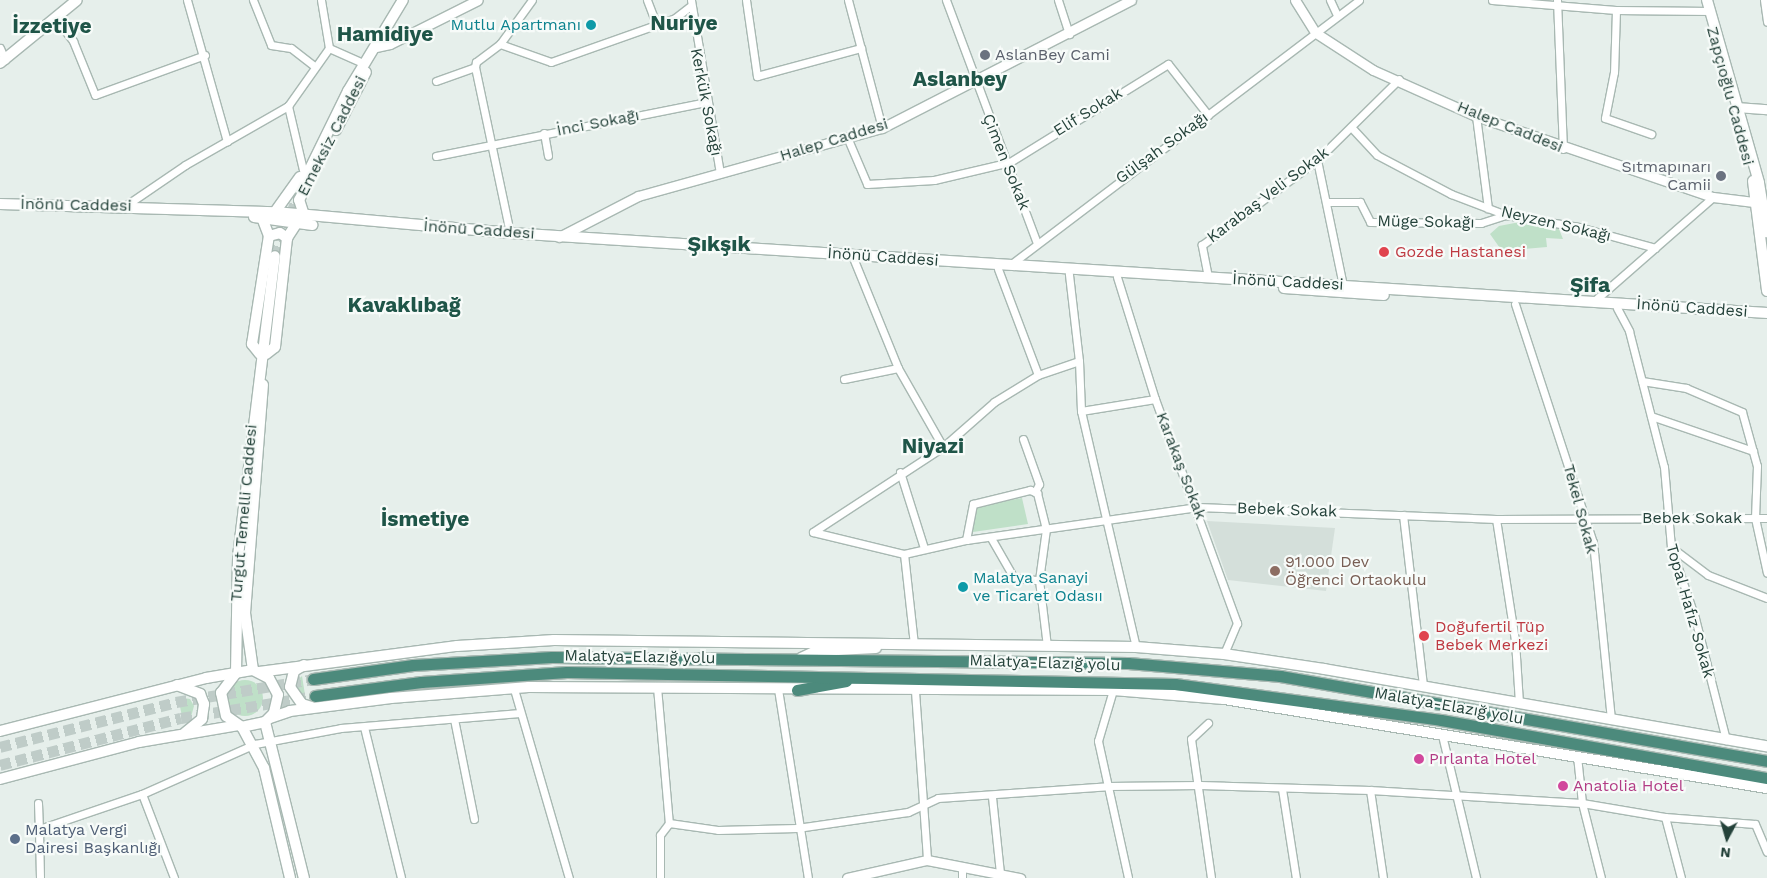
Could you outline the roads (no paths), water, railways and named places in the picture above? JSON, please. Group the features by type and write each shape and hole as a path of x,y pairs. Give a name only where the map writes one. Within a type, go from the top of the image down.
{"highway":[{"path":"313,679 413,665 552,657 1128,662 1216,668 1332,685 1767,761"},
{"name":"Malatya-Elazığ yolu","path":"315,702 421,682 567,672 874,675 1175,684 1276,695 1767,778"},
{"path":"797,690 874,675"}],"main road":[{"path":"2,61 77,0"},
{"name":"Emeksiz Caddesi","path":"275,212 299,189 403,0"},
{"name":"Zapçıoğlu Caddesi","path":"1709,5 1756,182 1754,202 1767,291"},
{"name":"Zapçıoğlu Caddesi","path":"1709,5 1756,182 1767,232"},
{"name":"Emeksiz Caddesi","path":"301,221 299,189 303,170 352,75 374,50"},
{"name":"Emeksiz Caddesi","path":"299,189 363,63"},
{"name":"Zapçıoğlu Caddesi","path":"1756,182 1767,194"},
{"name":"İnönü Caddesi","path":"0,204 125,206 275,212 301,221 554,241 1516,304 1617,308 1767,318"},
{"path":"0,210 262,218 301,221"},
{"path":"262,218 269,236 280,233 287,238"},
{"name":"İnönü Caddesi","path":"301,221 510,233 563,234 1343,285 1591,304 1767,313"},
{"name":"Turgut Temelli Caddesi","path":"263,354 275,347 287,238 301,221"},
{"name":"Turgut Temelli Caddesi","path":"263,354 252,344 269,236"},
{"name":"Turgut Temelli Caddesi","path":"236,673 238,556 275,256 263,354 244,613 256,671"},
{"path":"0,731 178,685 236,673 515,641 914,644 1136,647 1224,654 1423,685 1611,720 1767,746"},
{"path":"801,658 816,651 872,650 884,644"},
{"path":"1273,662 1332,685"},
{"path":"305,664 294,672 290,687 302,704 514,689 657,687 915,691 1112,690 1224,699 1354,722 1767,788"},
{"path":"256,671 269,678 278,695 268,720 268,742 304,878"},
{"path":"236,673 224,684 220,698 226,716 240,726 255,744 290,878"},
{"path":"178,685 200,694 205,710 202,719 182,735"},
{"path":"1276,695 1354,722"},
{"path":"0,779 182,735 268,720 315,702"},
{"path":"1549,740 1575,756"}],"street":[{"path":"187,0 205,55 227,141"},
{"path":"253,0 272,44 291,48 314,66"},
{"path":"321,0 330,48"},
{"path":"374,50 390,44 478,0"},
{"path":"436,81 475,67 500,44 532,0"},
{"path":"647,0 656,24"},
{"path":"746,0 757,76 861,48"},
{"path":"848,0 882,128"},
{"name":"Çimen Sokak","path":"946,0 974,82 1010,162 1037,243"},
{"path":"1058,0 1069,34"},
{"name":"Halep Caddesi","path":"554,241 563,234 638,196 882,128 1069,34 1131,0"},
{"name":"Halep Caddesi","path":"1295,0 1316,33 1373,70 1399,79 1476,116 1563,149 1713,198 1754,202"},
{"path":"1330,0 1337,15"},
{"name":"Gülşah Sokağı","path":"1010,264 1162,145 1208,115 1359,0"},
{"path":"1492,0 1557,3 1616,10 1709,5"},
{"path":"1764,0 1767,22"},
{"path":"500,44 551,62 656,24 690,3"},
{"name":"Kerkük Sokağı","path":"690,3 720,174"},
{"path":"1557,3 1563,149"},
{"path":"1616,10 1614,72 1605,118 1651,134"},
{"path":"56,19 73,40 94,95 205,55"},
{"path":"0,48 2,61"},
{"path":"125,206 227,141 288,106 314,66 330,48"},
{"path":"330,48 363,63"},
{"name":"Elif Sokak","path":"847,137 867,184 934,180 1010,162 1168,64 1208,115"},
{"path":"475,67 510,233"},
{"name":"Karabaş Veli Sokak","path":"1208,277 1202,245 1317,160 1399,79"},
{"name":"İnci Sokağı","path":"436,156 490,143 706,102"},
{"path":"288,106 303,170"},
{"path":"1736,107 1767,109"},
{"name":"Neyzen Sokağı","path":"1476,116 1488,208 1506,215 1580,227 1655,248"},
{"path":"1351,127 1377,155 1452,194 1488,208"},
{"path":"544,133 548,156"},
{"path":"1317,160 1343,285"},
{"path":"1591,304 1713,198"},
{"name":"Müge Sokağı","path":"1326,202 1360,202 1370,222 1481,223 1506,215"},
{"path":"854,260 898,368 943,447"},
{"path":"998,269 1038,375"},
{"path":"1069,274 1079,361 1081,411 1109,519 1136,647"},
{"name":"Karakaş Sokak","path":"1117,277 1155,399 1198,507 1237,623 1224,654"},
{"name":"Tekel Sokak","path":"1516,304 1587,519 1611,720"},
{"name":"Topal Hafız Sokak","path":"1617,308 1629,331 1664,467 1671,547 1695,618 1726,740"},
{"path":"914,644 904,554 813,532 900,472 943,447 994,402 1038,375 1079,361"},
{"path":"844,379 898,368"},
{"path":"1642,381 1686,388 1742,412 1753,451 1755,518 1767,572"},
{"path":"1081,411 1155,399"},
{"path":"1651,416 1753,451"},
{"path":"1023,439 1039,484 1035,492 1046,529 1039,580 1047,646"},
{"path":"900,472 924,548"},
{"path":"966,540 973,504 1035,492"},
{"name":"Bebek Sokak","path":"904,554 966,540 991,538 1198,507 1496,519 1767,518"},
{"path":"1403,514 1423,685"},
{"path":"1496,519 1515,641 1519,703"},
{"path":"991,538 1014,578 1039,580"},
{"path":"1671,547 1708,575 1767,598"},
{"path":"657,687 669,823 660,835 660,878"},
{"path":"514,689 519,713 565,852 569,878"},
{"path":"778,689 797,828 808,878"},
{"path":"1112,690 1098,741 1128,878"},
{"path":"915,691 927,860"},
{"path":"39,829 142,794 255,744 364,727 519,713"},
{"path":"454,719 474,819"},
{"path":"1208,723 1191,739 1200,785 1212,878"},
{"path":"364,727 401,878"},
{"path":"1442,735 1476,878"},
{"path":"1575,756 1582,803 1601,878"},
{"path":"669,823 718,830 797,828 908,812 924,802 1108,786 1200,785 1282,789 1370,790 1582,803 1666,817 1755,824 1767,852"},
{"path":"1282,789 1296,878"},
{"path":"1370,790 1383,878"},
{"path":"142,794 174,878"},
{"path":"992,797 1000,873"},
{"path":"38,803 40,878"},
{"path":"1666,817 1681,878"},
{"path":"846,878 927,860 1020,878"},
{"path":"962,866 962,878"}],"tunnel":[{"path":"275,256 301,187"},
{"path":"0,747 176,702 313,679"},
{"path":"0,765 181,718 315,696"}],"place":[{"name":"Mutlu Apartmanı","path":"591,25"},
{"name":"AslanBey Cami","path":"985,55"},
{"name":"Sıtmapınarı Camii","path":"1721,176"},
{"name":"Gozde Hastanesi","path":"1384,252"},
{"name":"91.000 Dev Öğrenci Ortaokulu","path":"1275,571"},
{"name":"Malatya Sanayi ve Ticaret Odasıı","path":"963,587"},
{"name":"Doğufertil Tüp Bebek Merkezi","path":"1424,636"},
{"name":"Pırlanta Hotel","path":"1419,759"},
{"name":"Anatolia Hotel","path":"1563,786"},
{"name":"Malatya Vergi Dairesi Başkanlığı","path":"15,839"}],"district":[{"name":"Nuriye","path":"684,23"},
{"name":"İzzetiye","path":"52,26"},
{"name":"Hamidiye","path":"385,34"},
{"name":"Aslanbey","path":"960,79"},
{"name":"Şıkşık","path":"719,244"},
{"name":"Şifa","path":"1590,285"},
{"name":"Kavaklıbağ","path":"404,305"},
{"name":"Niyazi","path":"933,446"},
{"name":"İsmetiye","path":"425,519"}]}
